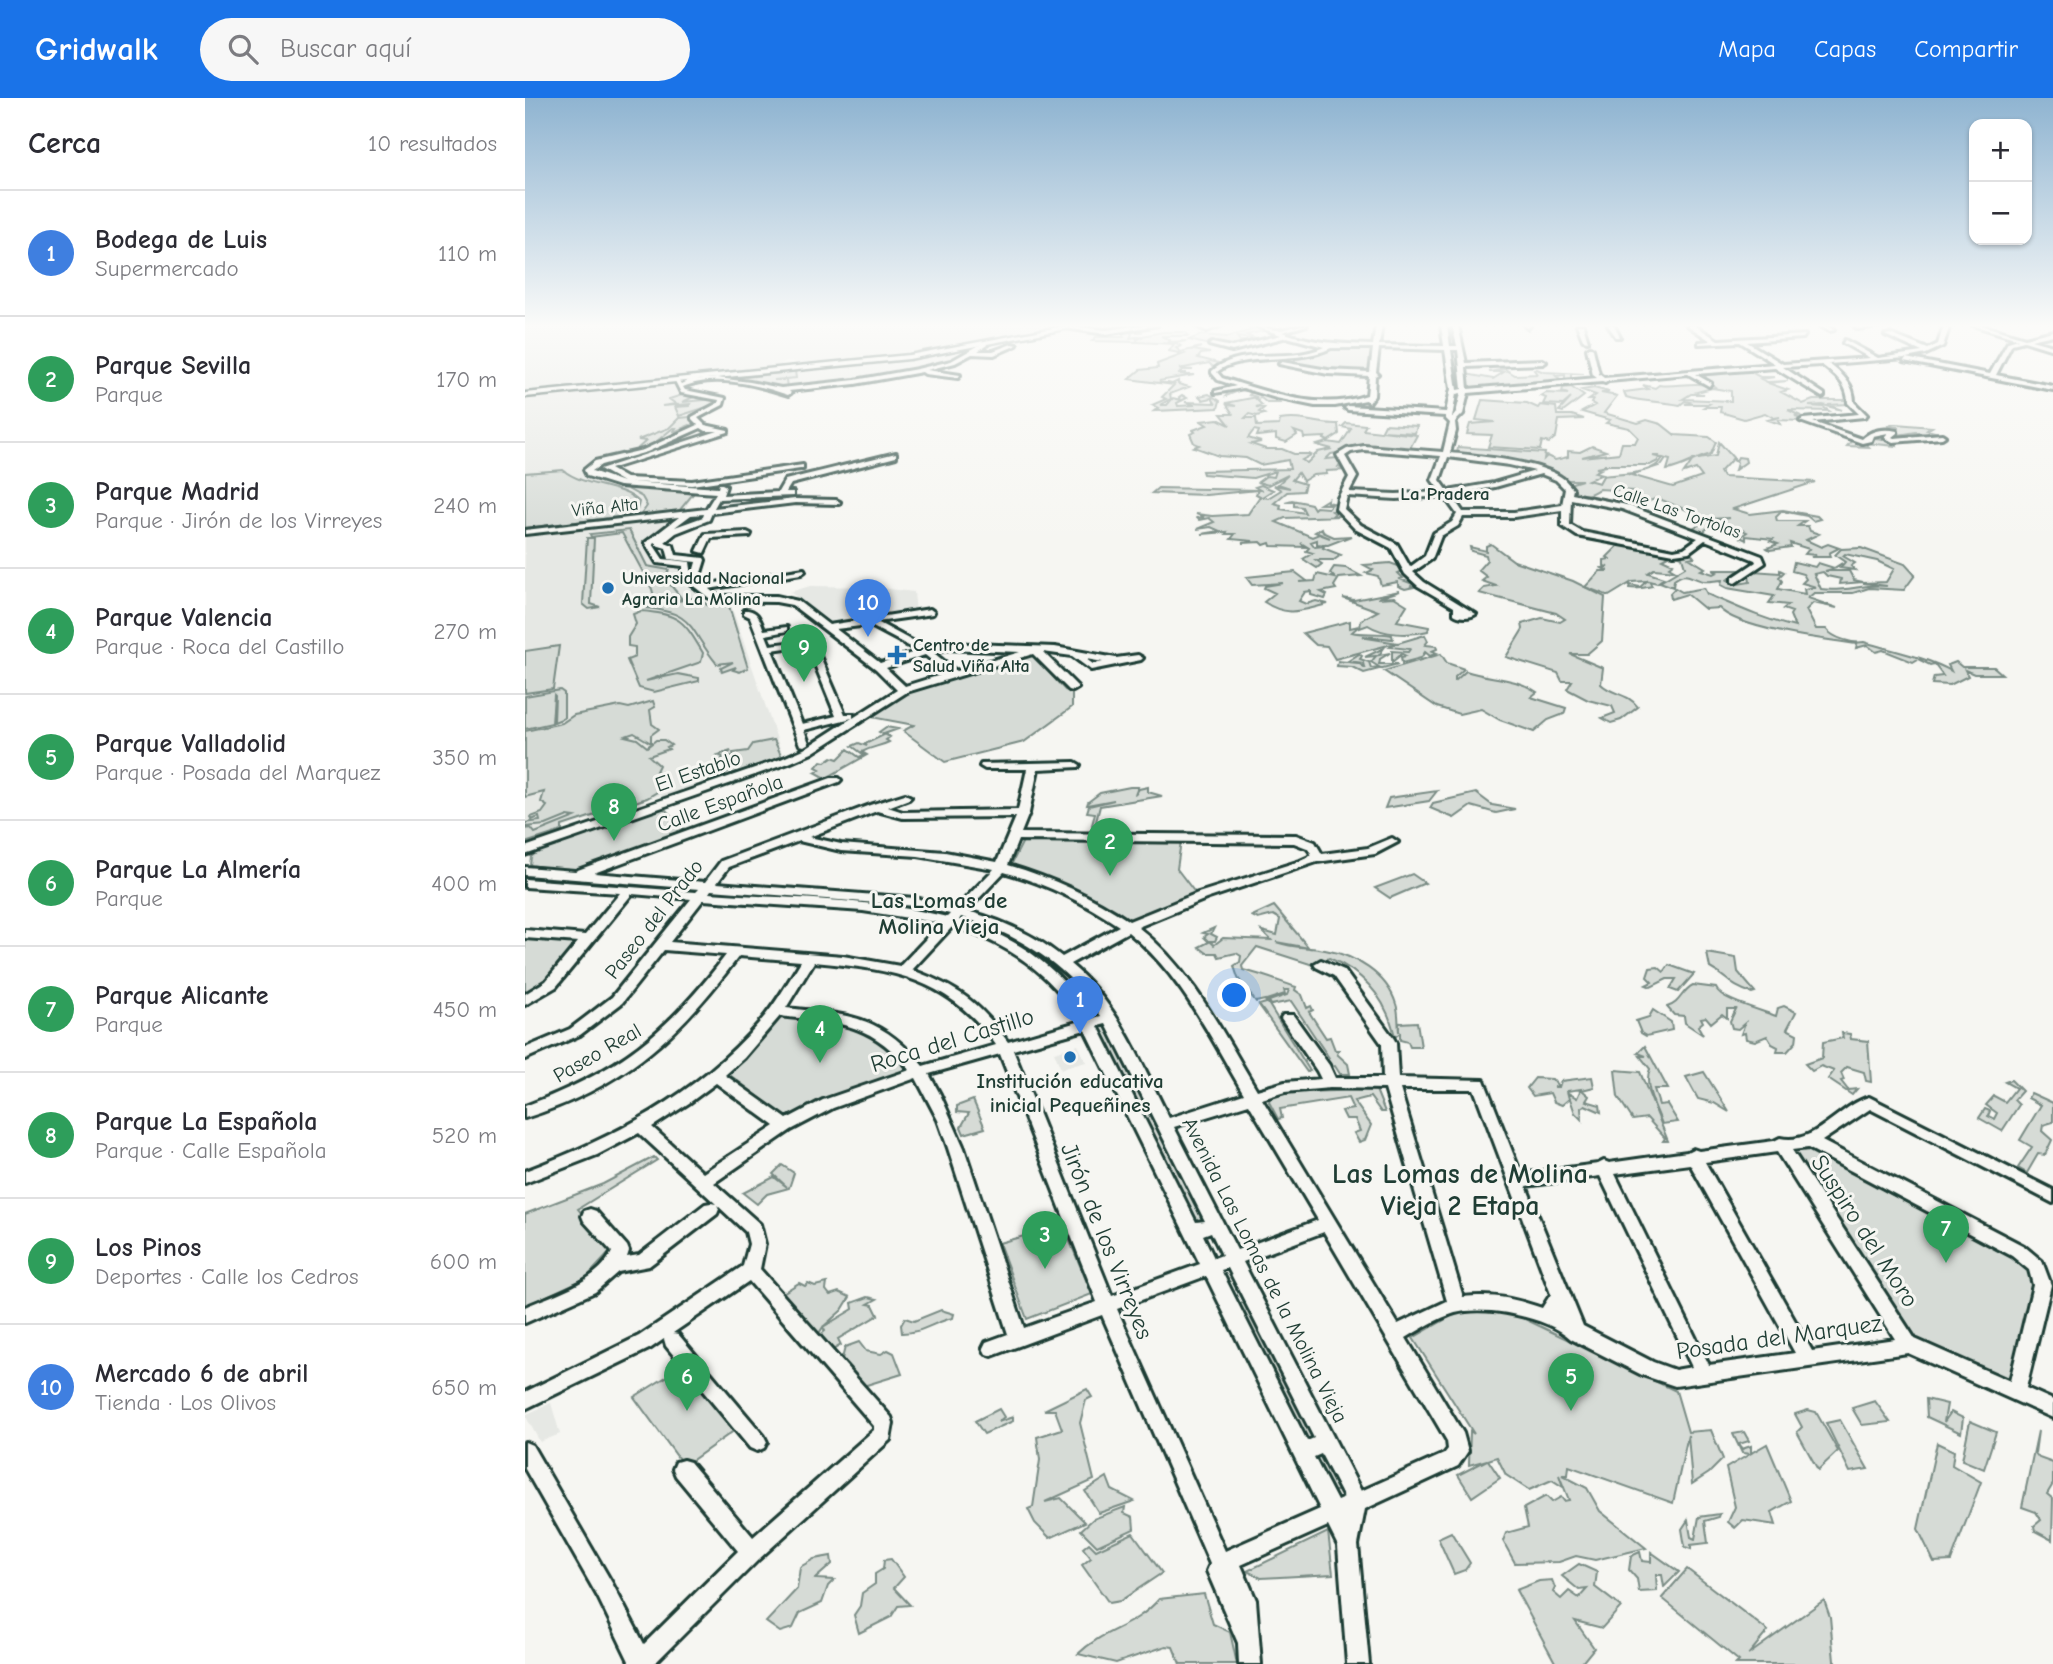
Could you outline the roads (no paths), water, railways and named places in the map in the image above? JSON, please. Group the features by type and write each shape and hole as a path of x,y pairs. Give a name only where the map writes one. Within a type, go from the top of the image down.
{"street":[{"path":"709,435 711,432 701,426 695,416 724,401 718,398"},
{"path":"1278,398 1297,407 1367,408 1451,417 1458,416 1464,398"},
{"path":"1336,406 1364,398"},
{"path":"1367,408 1370,398"},
{"path":"1453,398 1451,417 1453,434 1448,456 1436,477 1444,493 1461,514 1502,516 1566,507"},
{"path":"1851,398 1851,403 1864,415 1803,421 1864,441 1886,431 1895,432 1887,437 1893,440 1943,436"},
{"path":"800,467 692,483 624,480 604,469 726,430 701,426 645,451 598,463 588,470 590,474 619,484 836,502"},
{"path":"1458,607 1420,584 1408,572 1394,546 1347,519 1341,509 1353,477 1341,455 1349,450 1364,448 1518,464 1566,481 1566,526 1580,534 1674,552 1686,551 1703,538"},
{"path":"789,497 787,483 893,455"},
{"path":"796,458 809,478"},
{"path":"834,458 834,471"},
{"path":"1346,494 1397,497 1444,493 1494,487 1543,471"},
{"path":"746,506 761,505 757,496 760,473"},
{"path":"703,587 697,577 701,560 672,557 670,547 659,543 673,530 701,521 721,494 721,479"},
{"name":"Calle Las Tortolas","path":"1568,492 1589,500 1624,507 1759,558 1761,563 1735,580"},
{"path":"746,506 757,496"},
{"name":"Viña Alta","path":"525,532 688,514 789,497"},
{"path":"688,514 652,538 649,546 660,561 687,564 686,576 714,597 787,601 879,667 903,690"},
{"path":"1408,572 1431,553 1437,535 1455,524 1461,514"},
{"path":"702,551 708,536 747,534"},
{"path":"1402,559 1421,561"},
{"path":"703,587 801,571"},
{"path":"747,612 754,615 804,743"},
{"path":"826,628 930,612"},
{"path":"867,621 928,653 954,674"},
{"path":"761,633 784,629"},
{"path":"767,648 810,642 842,718"},
{"path":"913,645 1075,654 1091,667 1138,658"},
{"path":"879,667 945,646"},
{"path":"1035,650 1073,688"},
{"name":"El Establo","path":"528,852 785,761 808,751 903,690 1035,650"},
{"path":"799,728 866,713"},
{"path":"985,766 1076,765"},
{"path":"904,970 1001,868 1023,814 1033,766"},
{"name":"Calle Española","path":"575,876 835,780"},
{"name":"Paseo del Prado","path":"525,1054 561,1039 599,1016 624,993 726,864 905,797"},
{"path":"874,807 903,815 1023,814"},
{"path":"797,836 824,846 942,854 1001,868 1056,887 1129,926 1188,987 1456,1439 1458,1451 1451,1460 1224,1562"},
{"path":"1016,836 1296,839 1311,845 1317,852 1314,859"},
{"path":"1063,962 1129,926 1202,896 1314,859 1371,851 1392,842"},
{"path":"612,878 609,873 617,860"},
{"name":"Avenida Las Lomas de la Molina Vieja","path":"527,874 629,890 703,890"},
{"name":"Avenida Las Lomas de la Molina Vieja","path":"527,874 612,878 955,917 1021,935 1063,962 1091,990 1110,1018 1356,1502"},
{"path":"525,1000 551,984 629,890"},
{"name":"Avenida Las Lomas de la Molina Vieja","path":"955,917 1014,947 1045,967 1071,996 1089,1023 1348,1545"},
{"path":"525,934 588,939"},
{"name":"Jirón de los Virreyes","path":"660,945 872,963 904,970 943,986 966,1001 990,1024 1005,1048 1107,1305 1224,1562 1217,1571 1250,1654"},
{"name":"Paseo Real","path":"525,1112 591,1086 655,1045 695,1007 735,952"},
{"path":"525,1177 595,1149 641,1126 715,1075 747,1046 776,1011 810,957"},
{"path":"1321,964 1339,973 1389,1043 1391,1085 1457,1305"},
{"path":"776,1011 841,1019 870,1029 896,1045 919,1072 941,1110 1018,1339"},
{"name":"Roca del Castillo","path":"704,1181 786,1126 828,1104 919,1072 1110,1018"},
{"path":"1288,1018 1324,1069 1330,1083"},
{"path":"715,1075 786,1126"},
{"path":"1166,1124 1252,1095 1285,1087 1330,1083 1479,1084 1577,1334"},
{"path":"1516,1181 1693,1155 1810,1142 1869,1102 2053,1197"},
{"path":"525,1401 645,1342 751,1270 757,1244 754,1229 641,1126"},
{"path":"1810,1142 2018,1251 2036,1266 2042,1285 2016,1392"},
{"name":"Suspiro del Moro","path":"1780,1144 1909,1345"},
{"path":"1693,1155 1807,1358"},
{"path":"1604,1167 1705,1375"},
{"path":"614,1266 643,1261 711,1209"},
{"path":"525,1315 589,1287 614,1266 621,1251 590,1216"},
{"path":"1191,1228 1204,1228 1216,1223"},
{"path":"992,1348 1233,1256 1329,1223"},
{"path":"525,1451 605,1590 641,1663 752,1552 883,1434 884,1423 751,1270"},
{"path":"1545,1317 1560,1295"},
{"path":"1229,1307 1240,1298 1255,1299"},
{"name":"Posada del Marquez","path":"1395,1335 1457,1305 1483,1302 1512,1305 1545,1317 1651,1372 1675,1378 1909,1345 2053,1409"},
{"path":"672,1340 757,1442"},
{"path":"1302,1453 1326,1442"},
{"path":"683,1469 752,1552"},
{"path":"1356,1502 1348,1545 1358,1664"}],"place":[{"name":"Universidad Nacional Agraria La Molina","path":"608,588"},
{"name":"Mercado 6 de abril","path":"868,637"},
{"name":"Centro de Salud Viña Alta","path":"897,655"},
{"name":"Los Pinos","path":"804,682"},
{"name":"Parque La Española","path":"614,841"},
{"name":"Parque Sevilla","path":"1110,876"},
{"name":"Bodega de Luis","path":"1080,1034"},
{"name":"Institución educativa inicial Pequeñines","path":"1070,1057"},
{"name":"Parque Valencia","path":"820,1063"},
{"name":"Parque Alicante","path":"1946,1263"},
{"name":"Parque Madrid","path":"1045,1269"},
{"name":"Parque La Almería","path":"687,1411"},
{"name":"Parque Valladolid","path":"1571,1411"}],"district":[{"name":"La Pradera","path":"1445,493"},
{"name":"Las Lomas de Molina Vieja","path":"939,913"},
{"name":"Las Lomas de Molina Vieja 2 Etapa","path":"1460,1189"}]}
